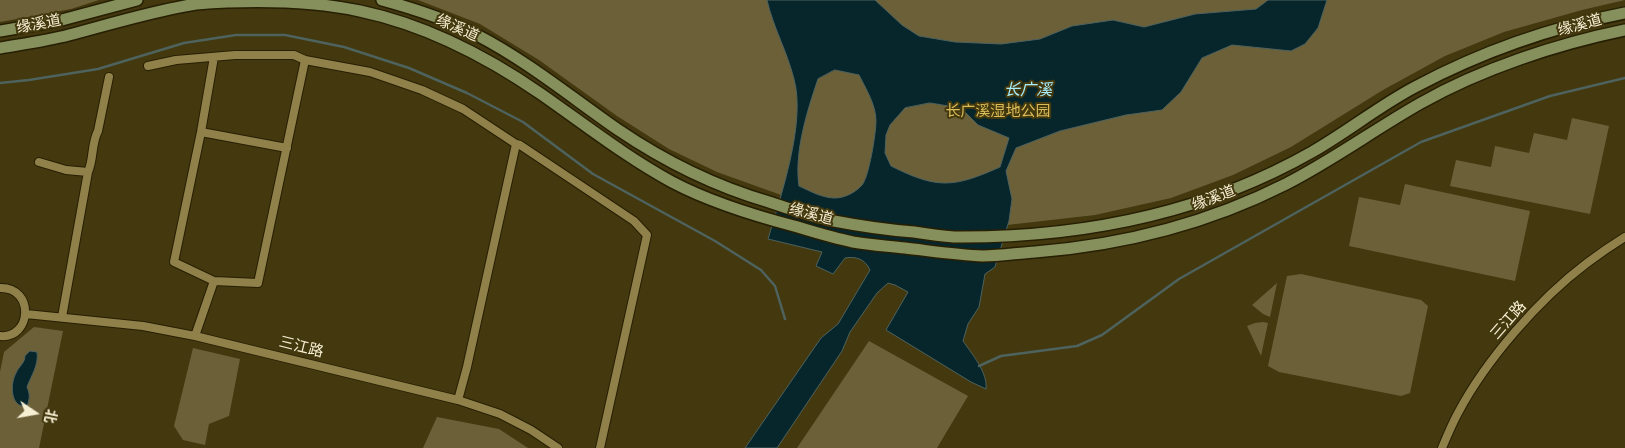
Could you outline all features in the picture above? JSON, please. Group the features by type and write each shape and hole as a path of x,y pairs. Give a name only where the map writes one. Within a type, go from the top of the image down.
{"main road":[{"name":"缘溪道","path":"0,31 58,21 137,0"},
{"name":"缘溪道","path":"0,48 65,36 157,12 196,4 234,0 277,0 312,3 361,11 402,22 473,52 537,91 632,158 672,182 704,197 766,219 854,242 987,256 1062,250 1138,237 1182,227 1253,200 1293,180 1322,165 1425,101 1468,80 1517,60 1560,46 1625,30"},
{"name":"缘溪道","path":"382,0 439,18 476,34 546,77 618,130 660,156 726,188 830,220 881,229 952,237 1032,234 1082,229 1128,222 1204,201 1251,183 1314,151 1364,117 1406,92 1458,66 1545,32 1625,13"}],"street":[{"path":"148,66 176,60 235,55 294,56 305,60 370,72 422,90 463,109 634,221 648,235 600,448"},
{"path":"214,57 201,132 174,262 214,281 258,283 305,60"},
{"path":"62,317 88,172 108,77"},
{"path":"201,132 287,148"},
{"path":"458,400 516,144"},
{"path":"39,162 66,170 88,172"},
{"name":"三江路","path":"1442,448 1458,412 1482,375 1513,334 1548,297 1586,264 1625,237"},
{"path":"195,336 214,281"},
{"path":"0,288 10,289 17,293 22,299 26,314 23,324 15,332 0,336"},
{"name":"三江路","path":"26,314 144,326 195,336 458,400 500,414 531,430 558,448"}],"green space":[{"path":"0,0 99,0 71,9 0,22"},
{"name":"长广溪湿地公园","path":"418,0 1625,0 1504,32 1445,56 1383,90 1291,147 1233,175 1171,198 1095,215 1007,225 841,211 781,195 717,172 669,149 617,116 539,60 480,24"},
{"path":"1572,118 1609,126 1590,214 1450,186 1456,160 1491,167 1495,146 1529,153 1534,133 1567,140"},
{"path":"1405,184 1530,211 1515,281 1349,246 1359,197 1400,205"},
{"path":"1301,274 1421,300 1428,306 1410,393 1401,396 1279,372 1268,366 1287,276"},
{"path":"1277,283 1270,317 1252,305"},
{"path":"1263,322 1268,323 1261,356 1247,326"},
{"path":"34,327 63,331 39,448 0,448 0,372 4,352"},
{"path":"869,341 968,396 937,448 797,448"},
{"path":"193,348 240,359 229,416 209,424 205,445 183,440 174,426"},
{"path":"437,417 499,429 528,448 423,448"}],"water":[{"name":"长广溪","path":"767,0 875,0 902,25 919,36 955,42 1001,44 1040,39 1072,26 1113,20 1144,27 1195,14 1256,9 1268,0 1327,0 1318,28 1305,44 1291,51 1232,45 1202,58 1181,92 1162,110 1126,115 1060,131 1016,148 1006,171 1012,199 1009,221 995,267 985,274 979,307 968,324 963,341 982,370 986,389 971,382 886,330 908,292 888,283 877,293 850,332 842,351 777,448 745,448 821,338 838,324 870,270 863,261 849,257 845,258 833,274 816,266 822,252 768,239 785,181 797,116 797,97 794,79","holes":["835,70 859,75 872,103 876,121 872,154 865,180 862,185 846,196 830,198 799,186 798,160 802,132 818,79","930,103 961,108 978,125 1009,138 1000,167 970,179 945,183 921,179 891,166 885,153 886,135 890,125 905,108"]},
{"path":"30,351 37,352 37,361 27,387 29,396 27,406 21,406 14,400 12,389 14,377 25,356"}],"waterway":[{"path":"0,83 98,69 184,43 236,35 285,35 344,47 409,68 467,93 523,122 593,174 715,241 761,270 775,286 785,319"},
{"path":"979,366 1001,356 1077,346 1102,335 1179,279 1421,142 1550,96 1625,78"}]}
